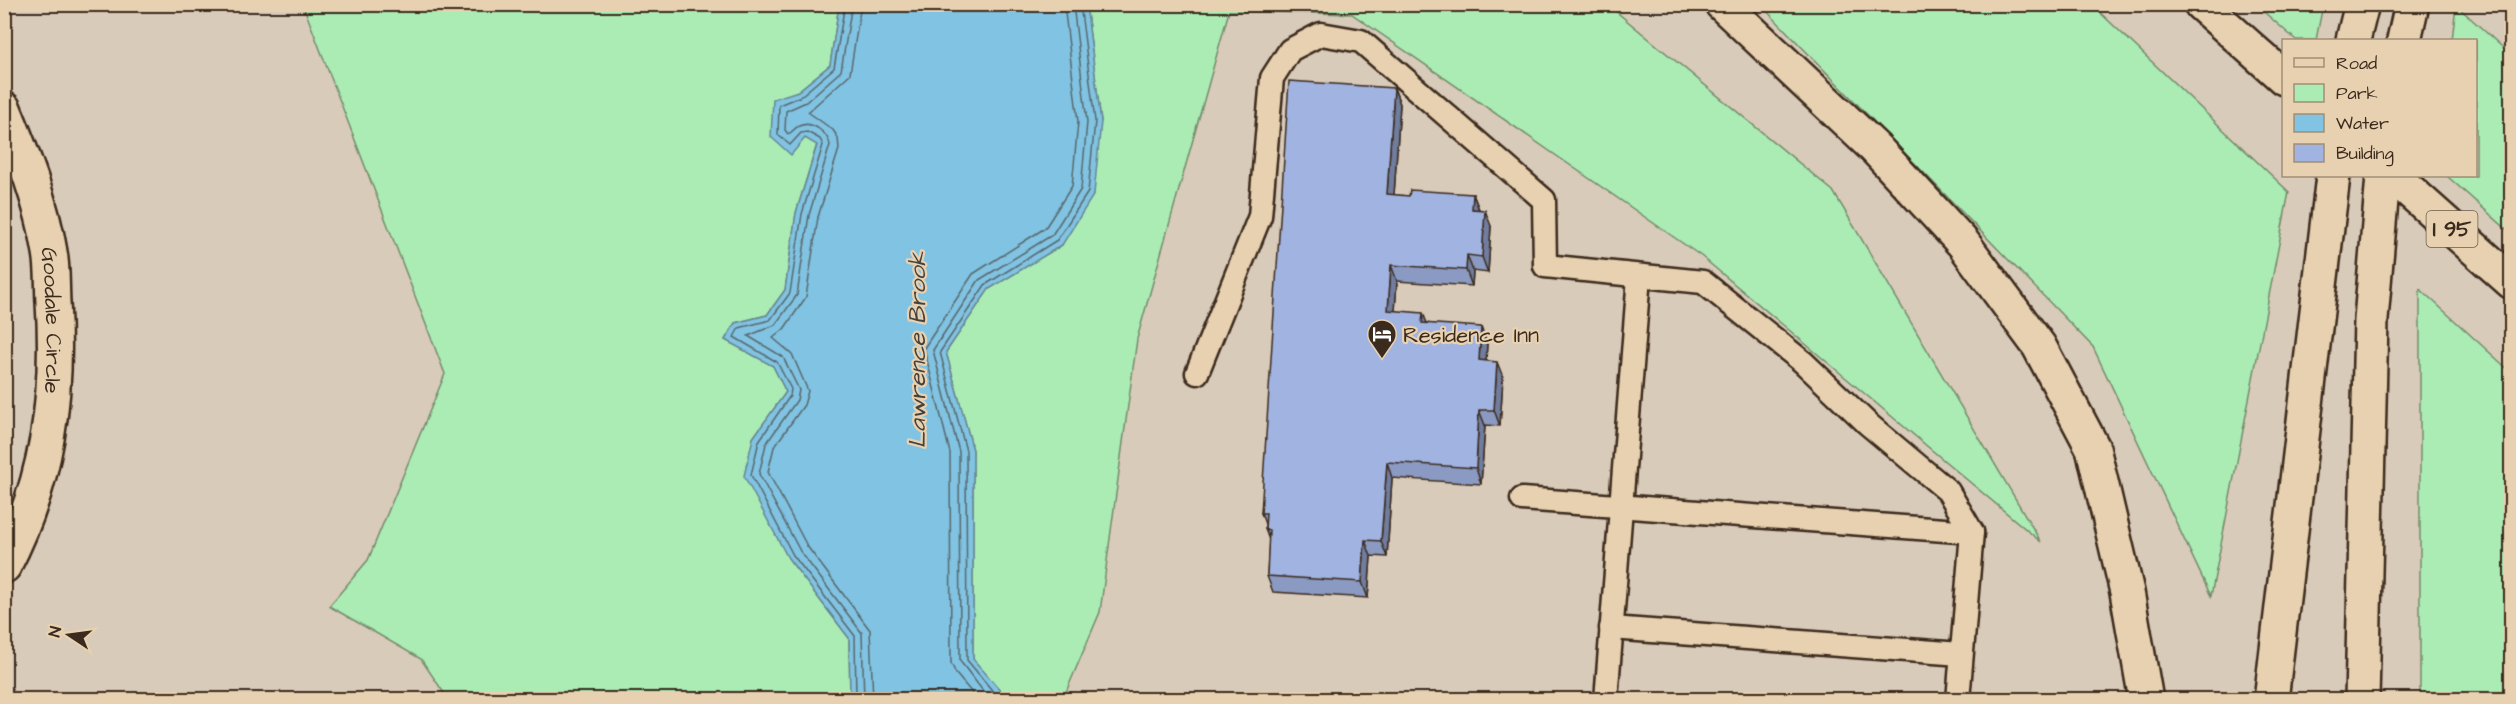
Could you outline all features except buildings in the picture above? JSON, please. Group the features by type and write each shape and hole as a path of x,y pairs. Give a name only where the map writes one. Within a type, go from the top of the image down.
{"main road":[{"path":"1722,4 1875,148 1964,243 2039,346 2093,448 2127,592 2146,699"},
{"path":"2201,4 2282,77"},
{"path":"2353,39 2361,4"},
{"path":"2404,39 2412,4"},
{"name":"Goodale Circle","path":"4,109 26,162 50,252 57,355 49,442 17,542 4,566"},
{"path":"2271,699 2323,278 2333,177"},
{"path":"2362,699 2371,320 2383,177"},
{"name":"I 95","path":"2394,177 2511,282"}],"lane":[{"path":"1197,373 1260,216 1272,78 1290,50 1322,34 1361,41 1544,200 1545,266 1703,282 1803,362 1868,424 1948,491 1972,532 1958,699"},
{"path":"1606,699 1639,276"},
{"path":"1522,499 1972,532"},
{"path":"1611,628 1961,654"}],"green space":[{"path":"303,5 839,5 830,65 798,91 805,138 817,144 796,213 785,290 767,315 735,323 725,340 773,366 786,392 753,438 788,558 849,638 850,699 448,699 421,659 329,606 368,560 445,374"},
{"path":"1086,5 1608,5 1833,191 2041,542 1701,256 1352,14 1229,11 1137,339 1100,612 1063,699 1008,699 973,660 973,450 946,352 989,289 1062,245 1101,121"},
{"path":"1761,5 2092,5 2289,192 2211,596 2093,347"},
{"path":"2256,5 2323,5 2316,39 2295,39"},
{"path":"2456,5 2511,55 2511,233 2448,177 2477,177 2477,39 2452,39"},
{"path":"2420,289 2511,372 2511,699 2420,699"}],"water":[{"name":"Lawrence Brook","path":"839,5 1086,5 1101,121 1094,194 1062,245 989,289 946,352 973,450 973,659 1008,699 850,699 849,638 788,558 744,476 753,438 786,392 773,366 725,340 735,323 767,315 785,290 796,213 817,145 805,138 791,155 771,137 773,99 798,91 830,65"}],"place":[{"name":"Residence Inn","path":"1382,360"}]}
